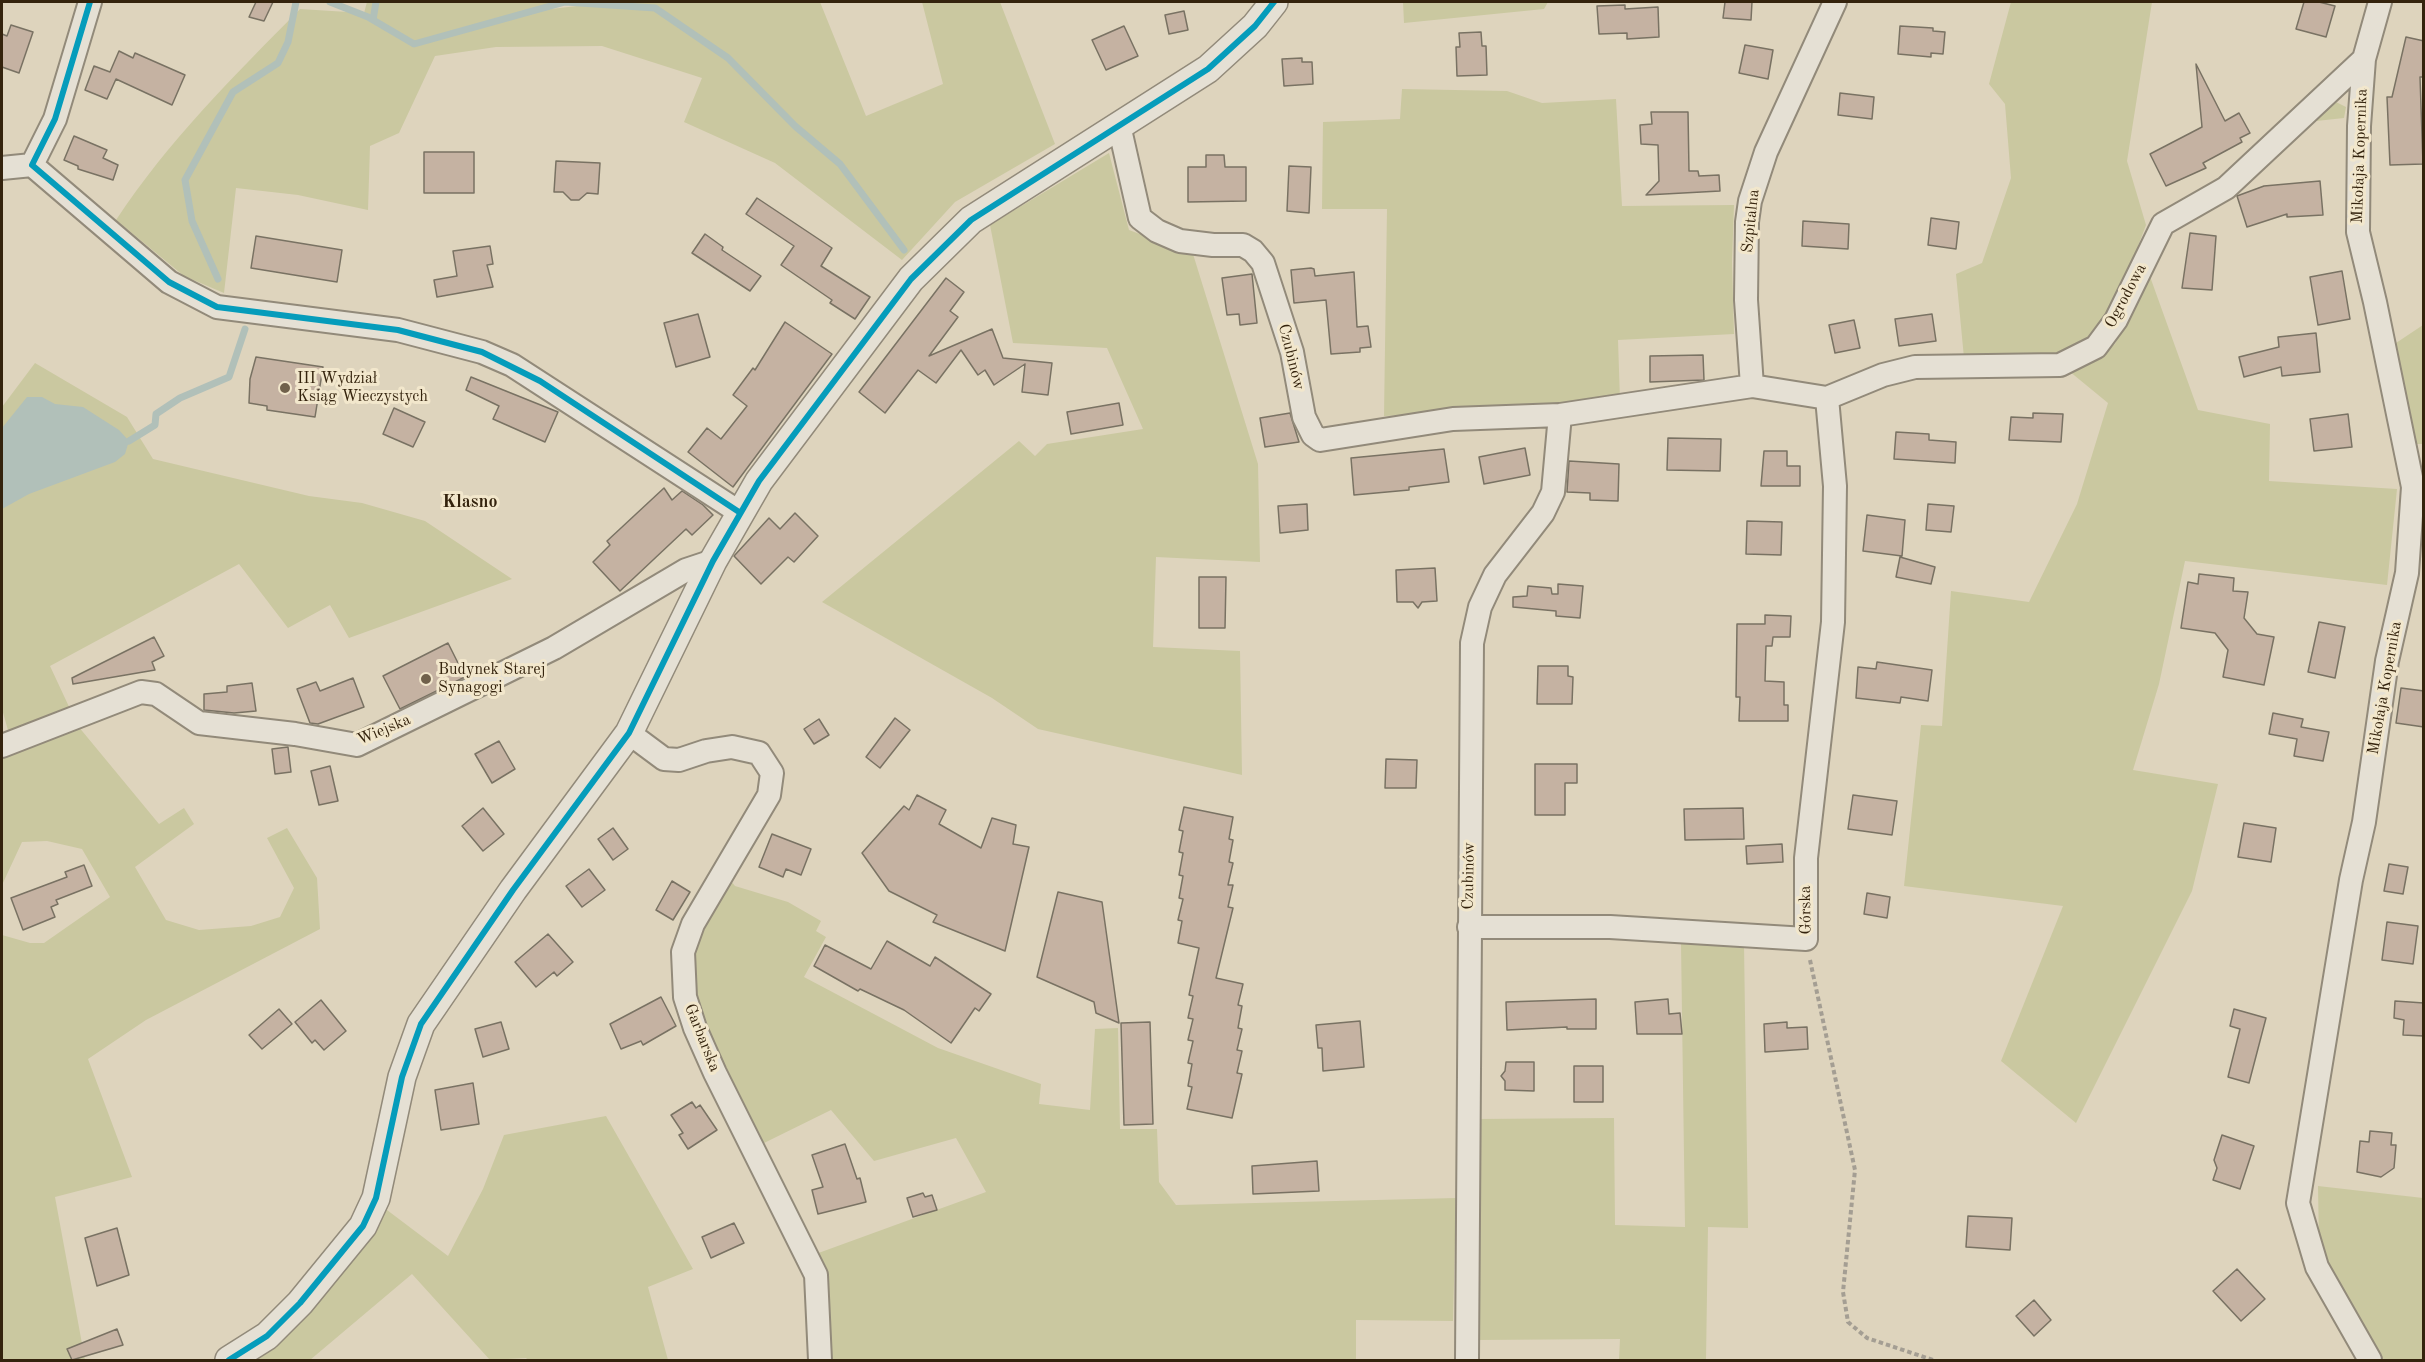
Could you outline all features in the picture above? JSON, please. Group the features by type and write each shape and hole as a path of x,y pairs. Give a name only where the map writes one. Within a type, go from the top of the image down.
{"street":[{"path":"32,165 55,119 90,2"},
{"path":"229,1360 267,1336 300,1303 363,1226 376,1198 402,1077 421,1024 513,890 629,733 713,561 739,512 759,481 911,279 971,220 1208,69 1255,26 1274,2"},
{"name":"Szpitalna","path":"1752,386 1746,300 1747,222 1750,201 1766,152 1835,2"},
{"name":"Mikołaja Kopernika","path":"2370,1360 2317,1267 2298,1203 2351,880 2364,822 2387,661 2407,573 2413,487 2375,302 2358,232 2359,126 2364,59 2380,2"},
{"name":"Ogrodowa","path":"1827,398 1883,375 1915,367 2060,365 2096,347 2116,320 2163,224 2226,188 2364,59"},
{"name":"Czubinów","path":"1119,125 1140,218 1157,231 1180,241 1213,245 1243,245 1253,251 1263,263 1292,352 1304,417 1313,435 1320,440 1453,419 1560,415 1752,386"},
{"path":"2,168 32,165 169,282 217,307 398,330 482,352 540,381 739,512"},
{"path":"1752,386 1827,398"},
{"name":"Górska","path":"1806,939 1806,858 1833,622 1836,486 1827,398"},
{"name":"Czubinów","path":"1467,1360 1472,643 1480,607 1495,575 1543,513 1553,492 1560,415"},
{"name":"Wiejska","path":"2,746 141,692 156,694 199,723 295,734 357,745 554,648 686,570 713,561"},
{"name":"Garbarska","path":"629,733 664,759 680,760 706,751 732,747 759,753 772,773 769,795 693,924 683,952 685,997 695,1028 715,1073 816,1275 820,1360"},
{"path":"1469,927 1610,927 1806,939"}],"path":[{"name":"Górska","path":"1806,939 1855,1170 1843,1292 1848,1322 1867,1338 1933,1360"}],"shaded area":[{"path":"367,2 551,2 551,9 611,2 820,2 866,116 943,84 922,2 1000,2 1055,144 955,202 902,260 775,163 684,122 702,78 602,46 496,47 435,56 399,133 370,146 368,210 298,195 236,188 224,293 184,276 116,220 180,136 300,9 364,13"},
{"path":"1403,2 1548,2 1544,9 1404,23"},
{"path":"2011,2 2152,2 2127,161 2146,225 2124,283 2096,338 2057,355 1964,358 1956,274 1982,263 2011,178 2005,104 1989,84"},
{"path":"1402,89 1507,91 1542,103 1616,99 1622,206 1734,205 1732,262 1734,334 1618,340 1620,400 1566,409 1384,416 1387,209 1322,209 1323,122 1400,119"},
{"path":"2334,101 2346,107 2344,118 2307,122"},
{"path":"1109,153 1129,230 1193,254 1258,464 1260,562 1156,557 1153,647 1240,651 1242,775 1038,729 992,698 822,602 1019,441 1035,456 1047,444 1143,429 1107,348 1013,343 990,225"},
{"path":"2148,271 2198,410 2270,424 2269,481 2397,489 2387,585 2185,561 2159,684 2133,770 2218,784 2192,891 2076,1123 2001,1061 2063,906 1904,886 1921,725 1942,726 1951,591 2029,602 2077,504 2108,403 2069,371 2115,344"},
{"path":"2423,325 2423,444 2416,444 2393,345"},
{"path":"35,363 127,417 153,459 309,496 362,503 425,521 512,579 349,638 330,605 288,628 239,564 50,666 78,726 159,824 184,808 194,824 135,867 166,920 199,930 251,926 280,917 294,888 267,838 287,828 317,878 320,929 146,1020 88,1059 132,1177 55,1197 85,1360 2,1360 2,935 30,943 44,943 110,897 82,849 47,841 22,842 2,885 2,753 13,748 2,709 2,407"},
{"path":"27,397 42,397 55,404 83,407 119,430 129,441 125,454 115,462 29,494 2,509 2,428"},
{"path":"729,879 735,886 788,902 821,921 816,931 826,937 804,977 938,1048 1041,1084 1039,1104 1090,1110 1095,1029 1118,1028 1120,1129 1157,1129 1159,1182 1176,1205 1456,1198 1453,1321 1356,1320 1356,1360 825,1360 813,1255 986,1192 956,1138 874,1161 831,1110 762,1144 721,1068 694,1000 688,970 697,931"},
{"path":"1681,943 1744,944 1748,1228 1708,1227 1706,1360 1619,1360 1620,1339 1475,1340 1477,1119 1614,1118 1615,1225 1685,1227"},
{"path":"606,1116 693,1269 648,1287 668,1360 528,1360 526,1358 490,1360 412,1274 310,1360 256,1360 365,1239 383,1207 448,1256 483,1189 504,1135"},
{"path":"2318,1186 2423,1198 2423,1360 2384,1360 2336,1281 2319,1244"}],"building":[{"path":"256,2 273,2 264,21 249,17"},
{"path":"1725,2 1752,2 1751,20 1723,18"},
{"path":"2304,2 2319,2 2335,6 2326,37 2296,29"},
{"path":"1625,5 1625,9 1658,7 1659,37 1627,39 1627,33 1599,34 1597,6"},
{"path":"1184,11 1188,30 1169,34 1165,15"},
{"path":"11,25 33,32 19,73 2,67 2,34 7,36"},
{"path":"1124,26 1138,56 1106,70 1092,40"},
{"path":"1900,26 1933,28 1933,31 1945,32 1943,54 1931,53 1931,57 1898,54"},
{"path":"1481,32 1482,46 1486,46 1487,75 1457,76 1456,47 1460,47 1459,33"},
{"path":"2406,37 2424,41 2424,77 2420,77 2423,164 2390,165 2387,97 2392,97"},
{"path":"1745,45 1773,50 1768,79 1739,73"},
{"path":"119,51 133,58 135,53 185,75 172,105 116,79 107,99 85,90 94,66 110,72"},
{"path":"1302,58 1302,62 1312,62 1313,84 1284,86 1282,59"},
{"path":"2196,64 2225,121 2239,113 2250,133 2240,138 2242,142 2203,163 2206,168 2166,186 2150,154 2202,127"},
{"path":"1840,93 1874,97 1872,119 1838,115"},
{"path":"1651,112 1688,112 1689,171 1698,171 1699,176 1719,175 1720,191 1646,195 1659,181 1658,145 1641,144 1640,125 1652,124"},
{"path":"74,136 107,150 103,158 118,165 113,180 78,169 78,166 64,160"},
{"path":"424,152 474,152 474,193 424,193"},
{"path":"1206,155 1224,155 1225,167 1246,167 1246,201 1188,202 1188,167 1206,167"},
{"path":"556,161 600,163 598,194 587,193 579,200 571,200 563,192 554,192"},
{"path":"1289,166 1311,167 1309,213 1287,211"},
{"path":"2320,181 2323,215 2287,217 2287,214 2247,227 2237,196 2264,186"},
{"path":"757,198 832,248 821,266 870,297 855,319 830,303 832,300 781,265 794,246 746,214"},
{"path":"1931,218 1959,222 1956,249 1928,245"},
{"path":"1803,221 1849,224 1848,249 1802,246"},
{"path":"2190,233 2216,236 2212,290 2182,288"},
{"path":"705,234 723,247 722,250 761,276 750,291 692,253"},
{"path":"256,236 342,250 337,282 251,268"},
{"path":"490,246 493,264 487,265 493,287 437,297 434,280 457,276 453,251"},
{"path":"1314,269 1315,276 1354,272 1357,327 1368,326 1371,347 1360,348 1360,352 1331,354 1326,300 1294,303 1291,270"},
{"path":"2342,271 2350,319 2318,325 2310,277"},
{"path":"1252,274 1257,323 1240,325 1239,314 1227,315 1222,278"},
{"path":"946,278 964,292 950,311 958,317 929,356 992,329 1003,358 1052,363 1048,395 1022,392 1025,364 994,385 985,370 978,375 961,350 936,383 918,370 885,413 859,392"},
{"path":"698,314 710,357 676,367 664,323"},
{"path":"1932,314 1936,341 1899,346 1895,319"},
{"path":"1854,320 1860,348 1835,353 1829,325"},
{"path":"785,322 832,354 733,487 688,452 707,428 721,439 747,406 733,395 753,368 755,370"},
{"path":"2316,333 2320,372 2282,376 2281,367 2244,377 2239,357 2279,347 2278,337"},
{"path":"1703,355 1704,380 1650,382 1650,356"},
{"name":"III Wydział Ksiąg Wieczystych","path":"256,357 323,367 315,417 267,410 267,406 249,403 250,379"},
{"path":"471,377 558,412 545,442 493,419 499,406 466,390"},
{"path":"1119,403 1123,425 1071,434 1067,412"},
{"path":"394,408 425,422 413,447 383,434"},
{"path":"1290,413 1299,442 1265,447 1260,418"},
{"path":"2033,413 2063,414 2061,442 2009,440 2011,417 2033,418"},
{"path":"2348,414 2352,447 2314,451 2310,419"},
{"path":"1896,432 1929,434 1929,440 1956,442 1955,463 1894,459"},
{"path":"1668,438 1721,439 1720,471 1667,470"},
{"path":"1525,448 1530,475 1484,484 1479,457"},
{"path":"1444,449 1449,482 1409,487 1409,490 1354,495 1351,458"},
{"path":"1764,451 1787,451 1787,466 1800,466 1800,486 1761,486"},
{"path":"1569,461 1619,464 1618,501 1590,500 1590,493 1567,492"},
{"path":"664,488 672,500 682,491 713,515 692,535 686,529 620,591 593,562 610,545 607,541"},
{"path":"1307,504 1308,530 1280,533 1278,506"},
{"path":"1928,504 1954,506 1951,532 1926,530"},
{"path":"795,513 818,536 794,562 788,557 761,584 734,556 769,518 780,529"},
{"path":"1867,515 1905,520 1902,556 1863,551"},
{"path":"1747,521 1782,522 1781,555 1746,554"},
{"path":"1900,557 1935,567 1931,584 1896,577"},
{"path":"1435,568 1437,601 1422,602 1418,608 1413,602 1397,602 1396,570"},
{"path":"2199,574 2234,578 2233,591 2248,592 2244,618 2257,634 2274,637 2264,685 2223,677 2228,650 2215,633 2181,628 2188,582 2198,584"},
{"path":"1199,577 1226,577 1225,628 1199,628"},
{"path":"1558,584 1583,586 1580,618 1556,616 1556,611 1513,607 1513,597 1527,596 1528,586 1551,588 1552,594 1558,594"},
{"path":"1765,615 1791,616 1790,637 1773,637 1772,646 1766,646 1765,681 1784,682 1784,705 1788,705 1788,721 1739,721 1740,697 1736,697 1737,624 1765,624"},
{"path":"2319,622 2345,627 2335,678 2308,672"},
{"path":"154,637 164,656 152,662 155,670 73,684 72,678"},
{"name":"Budynek Starej Synagogi","path":"448,643 465,677 400,709 383,676"},
{"path":"1877,662 1932,670 1928,701 1901,697 1900,703 1856,698 1858,667 1876,669"},
{"path":"1538,666 1568,666 1568,676 1573,677 1572,704 1537,704"},
{"path":"353,678 364,707 318,724 310,723 297,689 316,682 320,691"},
{"path":"252,683 256,711 234,713 204,710 204,694 227,692 227,686"},
{"path":"2401,688 2424,691 2424,727 2396,723"},
{"path":"2273,713 2303,719 2301,727 2329,732 2323,761 2294,756 2297,739 2269,734"},
{"path":"895,718 910,730 880,768 866,757"},
{"path":"819,719 829,735 814,744 804,729"},
{"path":"499,741 515,769 492,783 475,754"},
{"path":"288,747 291,772 275,774 272,749"},
{"path":"1386,759 1417,760 1416,788 1385,788"},
{"path":"1535,764 1577,764 1577,783 1565,783 1565,815 1535,815"},
{"path":"330,766 338,801 319,805 311,771"},
{"path":"917,795 946,810 939,824 981,848 992,818 1016,825 1013,844 1029,847 1005,951 933,922 937,915 889,891 862,853 904,806 909,810"},
{"path":"1853,795 1897,801 1892,835 1848,829"},
{"path":"1184,807 1233,817 1229,839 1233,840 1229,862 1233,863 1228,885 1233,885 1228,907 1233,908 1216,978 1243,984 1238,1005 1242,1006 1238,1028 1242,1029 1237,1050 1242,1051 1237,1073 1242,1074 1232,1118 1187,1109 1192,1087 1188,1086 1192,1064 1188,1063 1193,1041 1188,1040 1193,1019 1188,1018 1193,996 1189,995 1199,948 1178,943 1182,921 1178,920 1183,899 1179,898 1183,876 1179,875 1183,853 1179,852 1183,831 1179,830"},
{"path":"483,808 504,834 483,851 462,826"},
{"path":"1743,808 1744,839 1685,840 1684,809"},
{"path":"2244,823 2276,828 2271,862 2238,857"},
{"path":"613,828 628,849 613,860 598,839"},
{"path":"772,834 811,849 801,875 786,869 783,877 759,867"},
{"path":"1782,844 1783,862 1747,864 1746,846"},
{"path":"2389,864 2408,867 2403,894 2384,891"},
{"path":"84,865 92,886 56,900 58,904 51,907 55,917 23,930 11,898 67,877 65,872"},
{"path":"589,869 605,890 582,907 566,886"},
{"path":"672,881 690,892 673,920 656,910"},
{"path":"1058,892 1102,902 1119,1023 1096,1013 1094,1002 1037,977"},
{"path":"1867,893 1890,897 1887,918 1864,914"},
{"path":"2387,922 2418,926 2413,964 2382,960"},
{"path":"548,934 573,962 557,976 554,972 536,987 515,962"},
{"path":"887,941 930,966 935,957 991,994 979,1011 975,1008 951,1043 904,1010 860,989 858,991 814,966 825,945 871,969"},
{"path":"661,997 676,1026 643,1045 641,1041 621,1049 610,1024"},
{"path":"1596,999 1596,1029 1567,1029 1567,1027 1507,1030 1506,1002"},
{"path":"1668,999 1669,1014 1680,1013 1682,1034 1637,1034 1635,1002"},
{"path":"321,1000 346,1031 324,1050 315,1040 312,1043 295,1022"},
{"path":"2395,1001 2424,1003 2424,1036 2403,1035 2404,1020 2394,1018"},
{"path":"279,1009 292,1024 262,1049 249,1035"},
{"path":"2234,1009 2266,1018 2249,1083 2228,1077 2240,1029 2230,1026"},
{"path":"1360,1021 1364,1067 1323,1071 1322,1048 1318,1048 1316,1025"},
{"path":"501,1022 509,1049 483,1057 475,1029"},
{"path":"1150,1022 1153,1124 1124,1125 1121,1023"},
{"path":"1787,1022 1787,1028 1807,1027 1808,1049 1765,1052 1764,1024"},
{"path":"1506,1062 1534,1062 1534,1091 1505,1090 1505,1081 1501,1076 1505,1071"},
{"path":"1574,1066 1603,1066 1603,1102 1574,1102"},
{"path":"473,1083 479,1124 441,1130 435,1090"},
{"path":"692,1102 696,1108 700,1105 717,1130 688,1149 679,1135 683,1133 671,1115"},
{"path":"2370,1131 2392,1133 2391,1145 2396,1145 2394,1168 2381,1177 2357,1172 2360,1141 2369,1142"},
{"path":"2222,1135 2254,1146 2240,1189 2213,1180 2217,1168 2214,1160"},
{"path":"845,1144 857,1179 860,1178 866,1202 818,1214 812,1190 823,1187 812,1155"},
{"path":"1317,1161 1319,1191 1253,1194 1252,1166"},
{"path":"923,1193 925,1197 932,1195 937,1210 913,1217 907,1198"},
{"path":"1968,1216 2012,1218 2010,1250 1966,1247"},
{"path":"734,1223 744,1243 711,1258 702,1237"},
{"path":"117,1228 129,1275 97,1286 85,1238"},
{"path":"2237,1269 2265,1299 2241,1321 2213,1291"},
{"path":"2034,1300 2051,1320 2034,1336 2016,1316"},
{"path":"117,1329 123,1345 72,1360 67,1349"}],"waterway":[{"path":"218,279 192,221 185,180 233,92 278,63 288,42 296,2"},
{"path":"330,2 368,17 414,44 565,2 655,8 728,58 795,126 840,164 904,250"},
{"path":"373,20 376,2"},
{"path":"129,441 155,425 156,414 180,398 229,377 245,329"}],"transit line":[{"path":"90,2 55,119 32,165 169,282 217,307 398,330 482,352 540,381 739,512"},
{"path":"229,1360 267,1336 300,1303 363,1226 376,1198 402,1077 421,1024 513,890 629,733 713,561 759,481 911,279 971,220 1208,69 1255,26 1274,2"}],"place":[{"name":"III Wydział Ksiąg Wieczystych","path":"285,388"},
{"name":"Budynek Starej Synagogi","path":"426,679"}],"district":[{"name":"Klasno","path":"470,502"}]}
